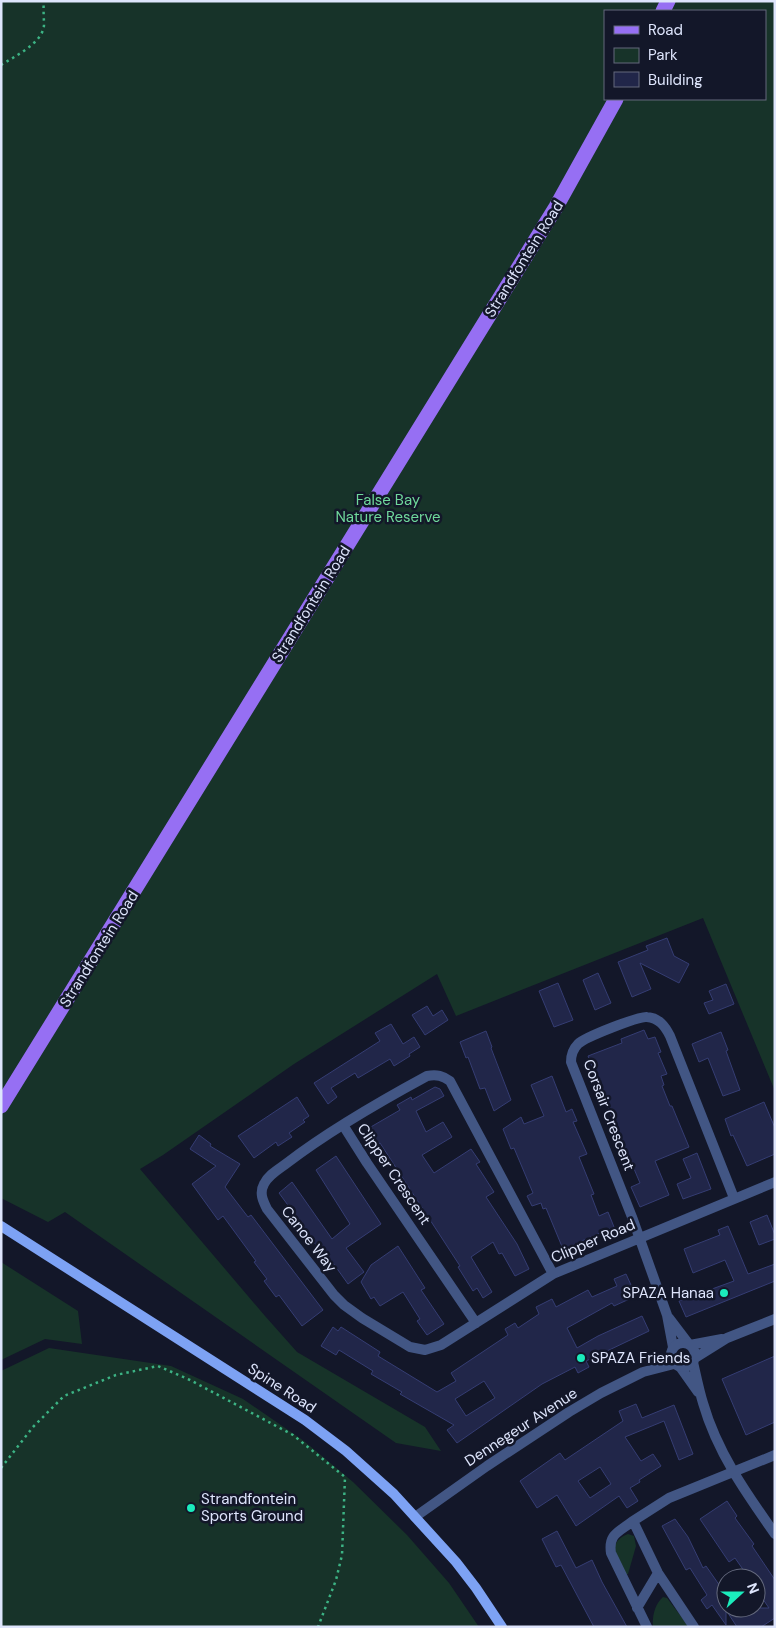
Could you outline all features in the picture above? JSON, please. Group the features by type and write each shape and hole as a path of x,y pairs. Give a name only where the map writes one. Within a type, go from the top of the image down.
{"main road":[{"name":"Strandfontein Road","path":"1,1106 556,207 615,100"},
{"name":"Spine Road","path":"1,1226 312,1425 346,1451 394,1494 456,1562 502,1627"}],"street":[{"name":"Corsair Crescent","path":"667,1315 571,1062 574,1048 586,1038 641,1016 660,1021 666,1027 734,1198"},
{"name":"Clipper Crescent","path":"476,1323 343,1125 381,1101 427,1076 434,1074 443,1076 450,1081 554,1274"},
{"name":"Canoe Way","path":"343,1125 314,1142 268,1178 262,1188 264,1202 334,1295 344,1305 410,1347 425,1350 433,1349"},
{"name":"Clipper Road","path":"433,1349 441,1346 554,1274 638,1237 775,1182"},
{"path":"667,1315 695,1353 694,1360 701,1397 722,1451 733,1472 775,1534"},
{"path":"667,1315 675,1358 701,1397"},
{"path":"675,1358 688,1366 728,1338 775,1318"},
{"path":"675,1358 678,1344 728,1338"},
{"name":"Dennegeur Avenue","path":"415,1516 569,1412 602,1393 675,1358"},
{"path":"647,1627 611,1553 610,1541 613,1536 669,1498 775,1455"},
{"path":"633,1521 658,1574 694,1627"},
{"path":"637,1608 658,1574"}],"path":[{"path":"1,64 28,48 40,38 44,27 42,14 44,1"},
{"path":"1,1468 33,1427 64,1396 116,1376 158,1366 190,1380 292,1435 345,1477 342,1555 336,1580 318,1627"}],"green space":[{"name":"False Bay Nature Reserve","path":"1,1 775,1 775,1091 703,918 456,1016 437,974 294,1064 140,1169 297,1352 425,1427 441,1451 396,1443 65,1212 48,1222 1,1198"},
{"path":"1,1262 78,1311 82,1344 45,1339 1,1360"},
{"name":"Strandfontein Sports Ground","path":"49,1348 171,1366 243,1399 304,1441 353,1482 407,1535 449,1583 479,1627 1,1627 1,1371"},
{"path":"628,1534 634,1536 636,1546 628,1574 626,1574 614,1549 619,1540"},
{"path":"663,1597 667,1598 689,1627 653,1627 655,1610"}],"building":[{"path":"667,938 674,956 689,964 679,983 640,963 651,989 632,997 618,962 648,950 646,946"},
{"path":"598,973 611,1003 595,1010 583,980"},
{"path":"558,983 573,1020 554,1027 539,991"},
{"path":"726,984 734,1004 709,1014 704,1003 713,1000 709,991"},
{"path":"427,1006 433,1016 442,1010 448,1020 425,1035 412,1015"},
{"path":"391,1024 403,1044 414,1037 420,1047 394,1066 390,1059 358,1078 355,1073 331,1088 337,1097 328,1104 314,1083 380,1041 375,1033"},
{"path":"644,1030 648,1039 655,1037 661,1052 658,1053 667,1074 661,1076 664,1085 662,1086 689,1147 655,1161 669,1195 640,1207 631,1187 640,1183 621,1138 615,1140 608,1123 613,1120 588,1056 622,1043 621,1039"},
{"path":"486,1031 511,1100 494,1111 485,1088 480,1089 460,1042"},
{"path":"721,1032 740,1090 723,1096 708,1058 699,1062 692,1044"},
{"path":"552,1076 566,1112 572,1109 577,1121 573,1122 587,1154 579,1157 594,1194 591,1195 599,1216 608,1212 614,1227 563,1249 546,1208 543,1209 541,1203 532,1206 527,1196 533,1193 514,1148 511,1149 503,1129 521,1117 524,1124 544,1116 531,1085"},
{"path":"435,1087 440,1089 444,1096 416,1111 426,1132 443,1122 452,1137 422,1155 434,1173 471,1149 480,1162 476,1164 494,1192 486,1197 517,1244 529,1269 515,1276 502,1253 499,1254 493,1242 471,1257 492,1292 483,1298 477,1288 473,1291 458,1267 460,1266 380,1143 372,1148 366,1137 369,1128 400,1110 397,1105 411,1097 412,1100"},
{"path":"297,1097 309,1116 303,1120 305,1122 289,1133 292,1137 278,1146 276,1142 254,1158 238,1136"},
{"path":"764,1102 775,1128 775,1154 747,1166 733,1135 731,1136 725,1119"},
{"path":"199,1135 211,1144 210,1146 240,1164 225,1187 248,1217 251,1215 323,1310 302,1326 279,1295 276,1297 264,1281 267,1279 254,1262 256,1261 223,1216 218,1220 192,1184 216,1166 190,1149"},
{"path":"697,1153 711,1189 683,1199 677,1184 691,1178 683,1159"},
{"path":"336,1156 381,1224 346,1248 364,1272 348,1284 328,1256 324,1260 317,1251 319,1249 279,1193 292,1182 332,1239 350,1224 316,1170"},
{"path":"767,1215 775,1239 759,1245 750,1222"},
{"path":"728,1226 748,1274 775,1264 775,1281 686,1317 679,1301 734,1281 725,1260 693,1273 684,1249 720,1235 718,1230"},
{"path":"398,1246 425,1288 421,1290 444,1324 427,1335 417,1321 420,1319 403,1292 380,1306 374,1297 371,1299 361,1282 371,1265"},
{"path":"626,1274 636,1296 614,1306 612,1303 567,1328 577,1348 642,1316 649,1331 586,1361 589,1367 578,1373 575,1367 542,1384 457,1443 447,1430 454,1425 400,1394 402,1392 371,1374 373,1371 339,1350 336,1355 321,1346 333,1327 338,1331 341,1327 380,1352 378,1356 437,1392 456,1381 451,1373 508,1335 505,1329 515,1323 518,1328 539,1314 536,1307 552,1299 556,1307 588,1290 592,1297 617,1286 614,1279","holes":["484,1381 495,1398 466,1416 455,1399"]},
{"path":"775,1356 775,1422 746,1435 722,1379"},
{"path":"636,1404 642,1418 674,1405 693,1454 679,1460 664,1421 625,1437 641,1461 653,1454 661,1466 630,1488 638,1501 627,1508 619,1496 576,1526 557,1495 537,1508 520,1481 560,1453 565,1460 623,1421 619,1411","holes":["600,1467 611,1484 590,1498 578,1481"]},
{"path":"727,1501 737,1516 735,1518 754,1544 752,1546 775,1580 775,1618 761,1627 737,1627 731,1618 766,1618 766,1608 769,1608 766,1604 766,1568 742,1568 735,1558 729,1562 700,1519"},
{"path":"675,1519 688,1537 703,1568 706,1566 716,1580 716,1611 712,1605 707,1609 701,1600 707,1595 690,1568 686,1570 662,1526"},
{"path":"557,1531 576,1568 592,1560 627,1627 594,1627 561,1565 556,1567 542,1539"},
{"path":"721,1618 726,1618 726,1625"}],"place":[{"name":"SPAZA Hanaa","path":"724,1293"},
{"name":"SPAZA Friends","path":"581,1358"},
{"name":"Strandfontein Sports Ground","path":"191,1508"}]}
